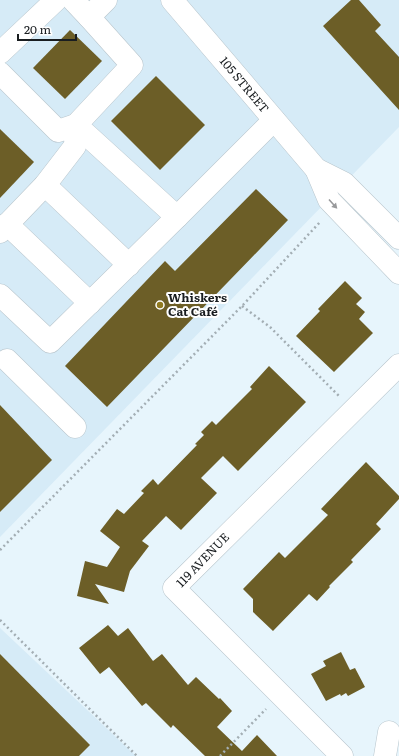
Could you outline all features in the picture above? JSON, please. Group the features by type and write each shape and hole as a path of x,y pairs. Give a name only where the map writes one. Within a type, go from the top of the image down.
{"street":[{"path":"1,50 56,0"},
{"path":"0,73 58,131 76,124 132,65 73,0"},
{"path":"89,17 106,0"},
{"name":"105 STREET","path":"172,0 316,169 329,200 399,273"},
{"path":"0,295 50,342 177,218 274,120"},
{"path":"76,124 75,146 46,185 4,228 90,303"},
{"path":"76,124 177,218"},
{"name":"105 STREET","path":"316,169 344,183 399,238"},
{"path":"46,185 129,265"},
{"path":"2,360 75,427"},
{"name":"119 AVENUE","path":"342,756 174,588 399,365"},
{"path":"385,756 389,732"}],"path":[{"path":"0,550 242,306 326,216"},
{"path":"242,306 270,327 342,400"},
{"path":"0,620 137,756"},
{"path":"220,756 281,694"}],"shaded area":[{"path":"0,0 399,0 399,127 0,537"},
{"path":"0,628 136,756 0,756"}],"building":[{"path":"351,0 359,0 381,25 375,31 399,57 399,110 323,26"},
{"path":"70,30 102,61 65,99 33,68"},
{"path":"156,76 205,125 160,170 111,121"},
{"path":"0,129 34,162 0,198"},
{"path":"256,189 288,220 107,407 65,366 165,261 175,271"},
{"path":"345,281 362,298 356,304 365,312 359,319 373,333 334,372 296,336 320,311 318,309"},
{"path":"269,366 306,402 238,471 223,456 201,478 217,493 181,530 166,516 142,541 149,546 130,571 124,592 95,584 109,604 77,596 85,561 107,567 120,547 100,531 117,509 124,514 144,493 141,491 153,479 158,485 197,445 195,444 204,435 201,432 212,421 216,425 252,389 250,387"},
{"path":"0,405 52,460 0,512"},
{"path":"366,462 399,496 399,499 376,524 381,529 351,560 353,562 329,586 330,587 317,601 309,594 273,631 253,612 253,599 243,589 279,552 285,558 328,515 321,509"},
{"path":"108,625 118,636 128,628 153,661 162,654 188,685 196,677 219,699 220,698 232,711 217,727 242,751 257,735 277,756 205,756 173,725 171,728 146,703 142,706 109,667 100,674 79,648"},
{"path":"341,652 350,670 355,668 365,687 348,696 346,693 341,696 340,694 326,701 311,674 326,666 323,661"},
{"path":"0,654 90,745 79,756 0,756"}],"place":[{"name":"Whiskers Cat Café","path":"160,305"}]}
